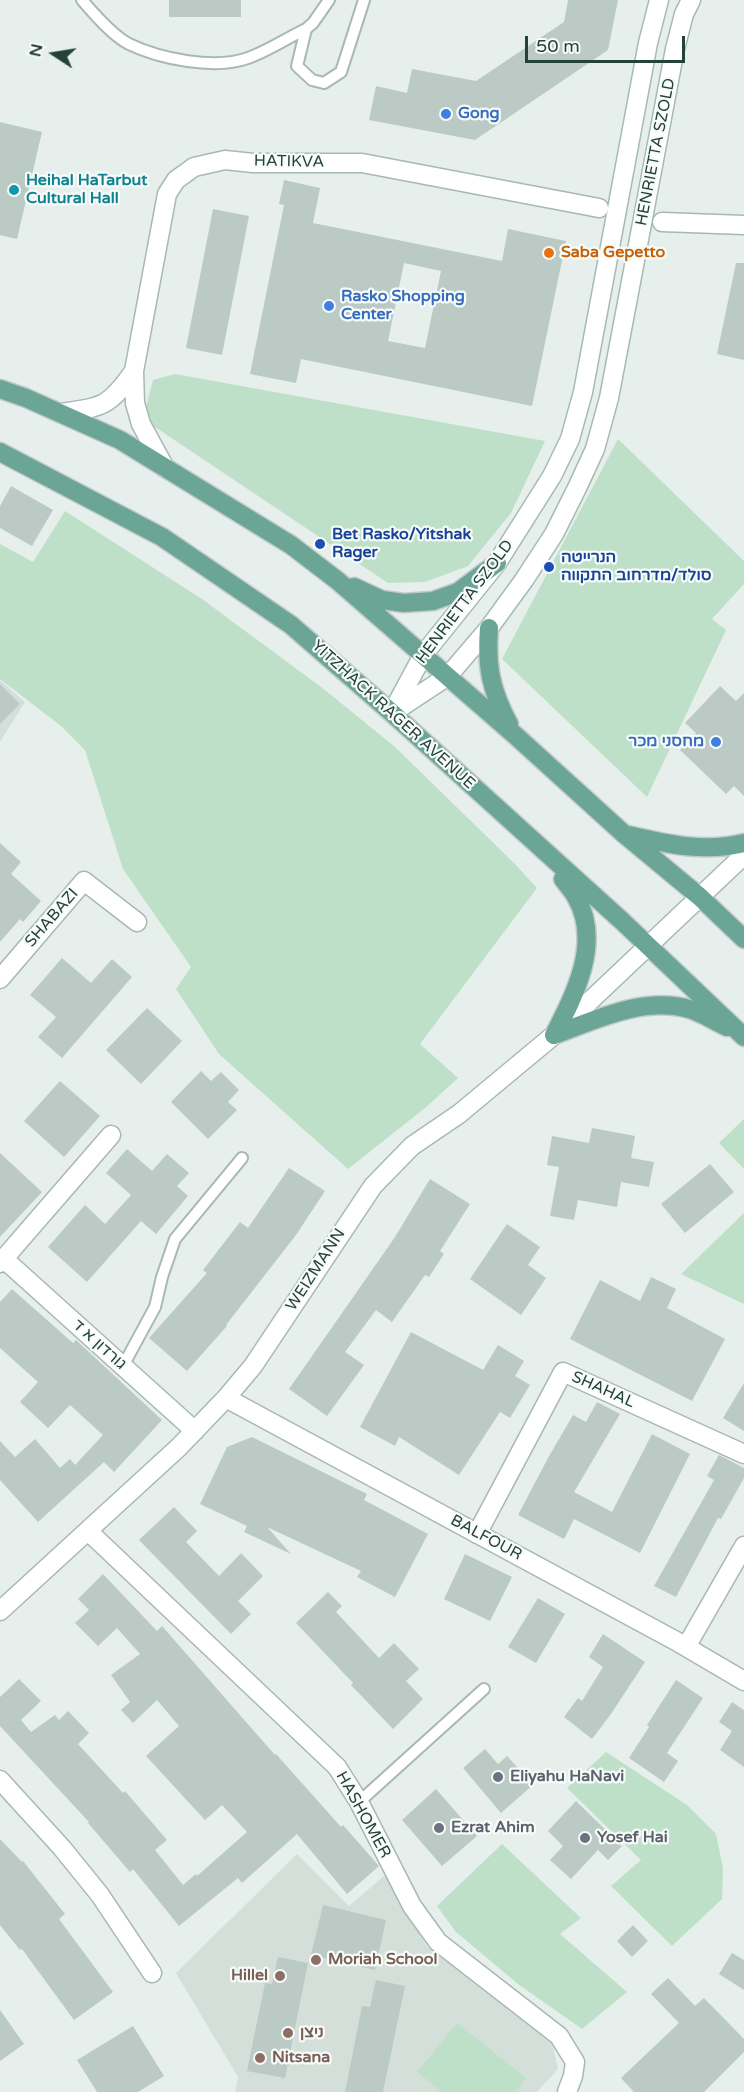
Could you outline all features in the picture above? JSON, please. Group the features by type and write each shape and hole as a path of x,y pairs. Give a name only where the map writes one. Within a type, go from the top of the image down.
{"main road":[{"path":"0,388 120,440 291,545 338,581 423,654 624,834 700,897 744,939"},
{"name":"YITZHACK RAGER AVENUE","path":"0,452 162,537 291,625 392,713 649,946 742,1035"},
{"path":"338,581 382,600 404,603 433,601 458,592 497,563"},
{"path":"489,628 487,653 489,675 498,703 516,736"},
{"path":"624,834 696,848 744,843"},
{"path":"540,848 577,899 586,926 588,946 574,995 554,1035"},
{"path":"554,1035 619,1012 657,1006 689,1010 742,1035"}],"street":[{"name":"HENRIETTA SZOLD","path":"392,713 423,654 497,563 552,476 570,439 583,392 648,43 659,0"},
{"name":"HENRIETTA SZOLD","path":"392,713 448,676 489,628 554,534 595,448 609,398 675,49 684,14 691,0"},
{"name":"HATIKVA","path":"165,468 141,424 135,403 134,371 167,194 176,180 194,167 225,160 253,163 362,163 599,208"},
{"path":"662,222 744,225"},
{"name":"HATIKVA","path":"60,413 105,405 122,388 134,371"},
{"name":"WEIZMANN","path":"0,1611 195,1431 226,1398 253,1366 337,1237 374,1186 412,1146 475,1101 554,1035 744,855"},
{"name":"SHABAZI","path":"0,979 84,880 137,922"},
{"name":"גורדון א ד","path":"111,1135 2,1261 195,1431"},
{"name":"SHAHAL","path":"477,1534 563,1372 744,1454"},
{"name":"BALFOUR","path":"226,1398 686,1647 744,1681"},
{"name":"HASHOMER","path":"88,1531 337,1767 359,1802 412,1906 438,1942 559,2036 575,2062 567,2092"},
{"path":"686,1647 744,1546"},
{"path":"0,1780 63,1848 100,1895 152,1973"}],"lane":[{"path":"82,0 101,21 128,44 182,59 214,63 247,59 306,29 328,0"},
{"path":"306,29 297,66 312,81 324,82 341,72 364,0"},
{"path":"123,1366 155,1308 162,1277 175,1239 242,1158"},
{"path":"359,1802 484,1689"}],"shaded area":[{"path":"0,680 25,702 0,742"},
{"name":"Moriah School","path":"297,1854 349,1906 385,1875 427,1947 552,2044 558,2069 537,2092 235,2092 238,2077 176,1973"}],"green space":[{"path":"175,374 545,441 511,513 468,566 425,582 388,583 152,425 146,407 153,380"},
{"path":"618,439 744,561 744,584 712,619 726,630 647,797 502,659"},
{"path":"65,511 202,599 325,690 395,747 537,888 420,1044 458,1078 425,1108 348,1169 219,1054 176,989 191,967 123,869 85,750 61,726 0,679 0,544 33,562"},
{"path":"744,1119 744,1169 719,1143"},
{"path":"744,1213 744,1304 681,1274"},
{"path":"606,1752 687,1805 716,1834 723,1868 722,1899 672,1946 611,1886 641,1860 567,1788"},
{"path":"502,1844 581,1918 560,1934 627,1992 582,2029 518,1984 456,1932 437,1906"},
{"path":"457,2023 526,2078 515,2092 442,2092 417,2072"}],"building":[{"path":"169,0 241,0 241,17 169,17"},
{"path":"568,0 618,0 608,50 475,140 369,120 376,86 407,93 412,69 476,81 564,22"},
{"name":"Heihal HaTarbut Cultural Hall","path":"0,122 42,132 17,239 0,235"},
{"name":"Rasko Shopping Center","path":"284,180 320,188 313,223 502,261 508,229 566,241 532,406 301,359 296,383 250,374 284,205 279,204","holes":["404,263 441,271 425,348 388,341"]},
{"path":"213,209 249,216 222,355 186,348"},
{"path":"736,263 744,263 744,360 717,354"},
{"path":"11,486 53,510 32,546 0,528 0,506"},
{"path":"0,684 20,704 0,724"},
{"name":"מחסני מכר","path":"720,686 736,701 744,693 744,796 734,786 726,794 680,750 696,733 685,723"},
{"path":"0,843 21,862 11,874 41,901 23,922 20,919 0,942"},
{"path":"62,958 91,983 112,959 132,977 62,1058 38,1037 56,1017 30,995"},
{"path":"147,1008 182,1041 141,1084 106,1050"},
{"path":"201,1071 211,1081 221,1072 239,1090 228,1102 237,1110 208,1139 171,1102"},
{"path":"60,1081 100,1116 64,1157 24,1121"},
{"path":"592,1128 635,1136 631,1158 654,1162 649,1187 621,1182 617,1207 578,1200 574,1220 550,1216 559,1167 547,1165 552,1136 589,1143"},
{"path":"127,1149 152,1171 167,1154 189,1173 177,1186 188,1196 156,1234 141,1221 87,1282 48,1247 85,1205 105,1224 131,1195 106,1173"},
{"path":"0,1153 42,1192 0,1237"},
{"path":"710,1164 734,1192 685,1233 661,1204"},
{"path":"289,1168 325,1191 296,1235 227,1326 187,1371 149,1338 207,1273 203,1270 240,1222 248,1228"},
{"path":"430,1179 470,1204 440,1251 444,1254 429,1277 425,1275 392,1322 376,1310 345,1352 364,1365 327,1416 289,1389 395,1237"},
{"path":"507,1224 540,1247 528,1265 546,1278 521,1315 470,1279"},
{"path":"651,1277 676,1289 667,1308 725,1339 692,1401 570,1339 600,1280 640,1301"},
{"path":"12,1289 73,1343 76,1340 162,1420 114,1472 104,1462 38,1522 0,1480 0,1441 15,1457 35,1439 60,1468 70,1459 75,1465 103,1435 70,1405 48,1428 20,1402 38,1382 0,1348 0,1302"},
{"path":"411,1332 483,1370 498,1345 524,1361 515,1376 530,1385 510,1418 500,1412 459,1475 399,1437 395,1446 360,1427"},
{"path":"744,1383 744,1431 723,1418"},
{"path":"597,1402 620,1414 574,1492 612,1512 652,1434 690,1454 640,1553 574,1519 564,1539 518,1515 573,1415 586,1422"},
{"path":"252,1437 367,1494 364,1500 428,1534 395,1597 357,1577 361,1571 267,1527 291,1554 244,1532 247,1526 200,1504 227,1447"},
{"path":"719,1455 744,1468 744,1478 721,1519 718,1518 676,1597 654,1586 714,1480 707,1476"},
{"path":"174,1507 197,1531 186,1542 219,1576 241,1553 263,1576 238,1601 251,1614 231,1634 139,1540"},
{"path":"465,1554 512,1577 490,1621 444,1599"},
{"path":"103,1574 157,1631 162,1626 275,1755 379,1866 347,1894 297,1834 242,1883 238,1878 179,1926 133,1869 130,1872 89,1822 0,1726 0,1697 19,1679 41,1701 21,1720 31,1732 55,1715 59,1720 68,1711 89,1733 78,1744 123,1793 125,1791 167,1840 155,1850 183,1885 196,1874 197,1876 247,1832 222,1805 205,1820 146,1756 179,1726 157,1700 133,1723 121,1710 130,1702 111,1675 140,1654 117,1628 98,1646 75,1623 89,1610 78,1599"},
{"path":"328,1592 342,1606 336,1612 379,1658 394,1643 419,1669 406,1681 423,1699 393,1729 296,1623"},
{"path":"538,1598 565,1614 536,1663 508,1647"},
{"path":"603,1634 645,1662 592,1739 564,1717 578,1698 582,1701 603,1667 589,1657"},
{"path":"676,1680 703,1698 667,1753 678,1761 664,1782 629,1758"},
{"path":"732,1702 744,1710 744,1767 720,1750 732,1731 719,1722"},
{"name":"Eliyahu HaNavi","path":"485,1749 498,1764 507,1756 533,1785 501,1813 463,1768"},
{"name":"Ezrat Ahim","path":"436,1789 477,1836 442,1866 402,1820"},
{"name":"Yosef Hai","path":"576,1801 622,1846 608,1860 598,1850 571,1879 550,1860 563,1846 548,1831"},
{"path":"0,1839 23,1861 65,1914 59,1919 113,1992 74,2020 22,1949 20,1950 0,1925"},
{"path":"323,1905 386,1920 375,1970 311,1955"},
{"path":"633,1925 648,1941 632,1957 617,1941"},
{"path":"732,1953 744,1960 744,1990 719,1974"},
{"path":"278,1957 308,1963 285,2078 247,2071 265,1983 272,1984"},
{"path":"668,1978 695,2006 704,1998 744,2039 744,2052 704,2092 634,2092 621,2078 679,2023 651,1994"},
{"path":"376,1980 405,1986 383,2092 345,2092 362,2006 370,2007"},
{"path":"0,2010 24,2044 0,2061"},
{"path":"133,2026 164,2076 138,2092 97,2092 77,2060"}],"place":[{"name":"Gong","path":"446,114"},
{"name":"Heihal HaTarbut Cultural Hall","path":"14,190"},
{"name":"Saba Gepetto","path":"549,253"},
{"name":"Rasko Shopping Center","path":"329,306"},
{"name":"Bet Rasko/Yitshak Rager","path":"320,544"},
{"name":"הנרייטה סולד/מדרחוב התקווה","path":"549,567"},
{"name":"מחסני מכר","path":"716,742"},
{"name":"Eliyahu HaNavi","path":"498,1777"},
{"name":"Ezrat Ahim","path":"439,1828"},
{"name":"Yosef Hai","path":"585,1838"},
{"name":"Moriah School","path":"316,1960"},
{"name":"Hillel","path":"280,1976"},
{"name":"ניצן","path":"288,2033"},
{"name":"Nitsana","path":"260,2058"}]}
